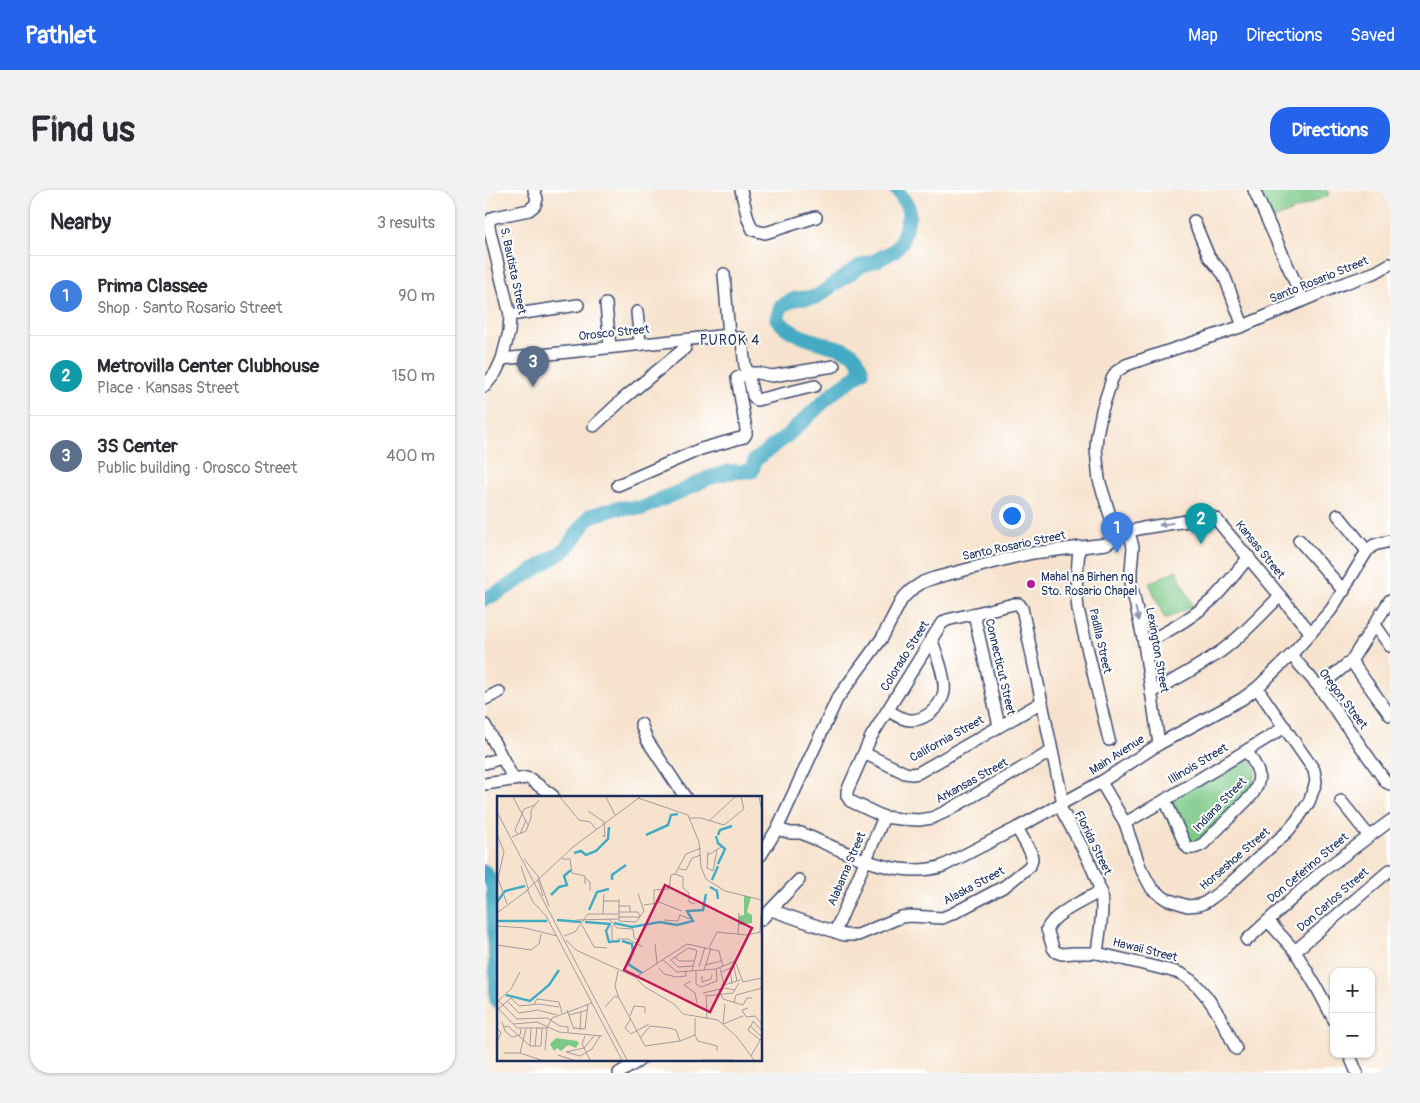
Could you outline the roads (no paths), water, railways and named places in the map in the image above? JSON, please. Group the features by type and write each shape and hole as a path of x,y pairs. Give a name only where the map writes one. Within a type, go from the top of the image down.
{"street":[{"name":"S. Bautista Street","path":"485,386 496,372 502,358 509,332 510,315 489,244 489,222 491,219 533,208 537,199 534,190"},
{"path":"741,190 748,219 753,230 765,233 816,217"},
{"path":"1253,190 1303,300"},
{"path":"1194,221 1209,258 1224,275 1243,326"},
{"name":"Santo Rosario Street","path":"763,852 779,824 837,699 882,638 902,599 911,590 923,582 971,568 1033,553 1105,544 1111,541 1114,535 1114,528 1099,480 1096,450 1102,410 1116,372 1126,365 1243,326 1375,272 1390,264"},
{"path":"724,274 729,335 733,338 740,338 742,342 745,366 753,396 757,400 815,386"},
{"path":"606,304 610,347"},
{"path":"510,315 578,305"},
{"path":"637,312 641,344"},
{"name":"Orosco Street","path":"502,358 729,335"},
{"path":"594,426 623,399 685,348 685,340"},
{"path":"618,485 701,449 744,437 746,429 737,378 748,373 772,376 834,366"},
{"path":"1338,515 1367,551 1374,545 1390,541"},
{"name":"Kansas Street","path":"1114,535 1143,528 1212,517 1219,521 1311,633"},
{"name":"Lexington Street","path":"1129,532 1133,547 1131,583 1144,644 1159,744"},
{"path":"1299,540 1343,591"},
{"name":"Padilla Street","path":"1079,547 1077,600 1109,740"},
{"name":"Main Avenue","path":"779,824 794,826 801,833 885,867 903,870 930,870 943,866 1101,782 1159,744 1257,688 1291,655 1331,610 1367,551"},
{"path":"1144,644 1200,609 1214,598 1249,557"},
{"path":"1151,693 1224,649 1280,596"},
{"path":"1319,687 1351,661 1390,600"},
{"name":"Colorado Street","path":"847,796 847,791 871,737 941,624 947,620 1014,604 1021,606 1052,751 1061,804"},
{"name":"Connecticut Street","path":"974,614 999,726"},
{"path":"1375,624 1390,646"},
{"path":"888,710 900,718 913,721 923,717 941,702 944,691 943,677 931,638"},
{"name":"Oregon Street","path":"1291,655 1319,687 1386,782 1390,784"},
{"path":"1351,661 1390,715"},
{"name":"Horseshoe Street","path":"1101,782 1125,822 1151,889 1165,899 1188,906 1206,902 1225,888 1287,832 1309,802 1316,782 1314,770 1257,688"},
{"path":"485,699 499,692"},
{"name":"California Street","path":"864,753 905,773 918,773 1042,702"},
{"path":"641,724 647,740 684,796"},
{"path":"485,725 514,780"},
{"name":"Illinois Street","path":"1125,822 1165,800 1285,727"},
{"name":"Arkansas Street","path":"847,796 850,800 884,817 919,820 932,818 1052,751"},
{"name":"Indiana Street","path":"1165,800 1185,844 1188,848 1197,848 1252,795 1258,786 1260,777 1258,769 1247,751"},
{"path":"485,763 502,758"},
{"path":"485,784 526,778 531,779 553,796"},
{"path":"1341,801 1369,836"},
{"name":"Florida Street","path":"1061,804 1093,869 1101,891 1097,953"},
{"name":"Alabama Street","path":"835,932 884,817"},
{"name":"Don Ceferino Street","path":"1247,940 1320,873 1390,821"},
{"name":"Alaska Street","path":"771,910 843,935 858,935 901,917 942,918 975,903 1005,886 1030,866 1032,860 1017,828"},
{"name":"Don Carlos Street","path":"1295,951 1390,871"},
{"path":"763,918 799,880"},
{"name":"Hawaii Street","path":"1101,891 1055,919 1049,925 1047,929 1053,948 1062,954 1097,953 1183,975 1204,992 1236,1049"},
{"path":"1268,921 1295,951 1330,1013"},
{"path":"1351,1058 1357,1073"},
{"path":"619,1073 640,1060"}],"waterway":[{"path":"485,599 506,588 565,550 590,516 617,508 643,508 708,478 729,472 752,471 755,460 788,435 834,392 862,372 857,359 852,353 795,333 777,319 781,306 795,299 816,297 860,266 894,251 902,241 909,215 908,207 897,190"},
{"path":"485,872 493,885 497,1001"}],"place":[{"name":"3S Center","path":"533,387"},
{"name":"Metrovilla Center Clubhouse","path":"1201,544"},
{"name":"Prima Classee","path":"1117,553"},
{"name":"Mahal na Birhen ng Sto. Rosario Chapel","path":"1031,584"}],"district":[{"name":"PUROK 4","path":"730,340"}]}
